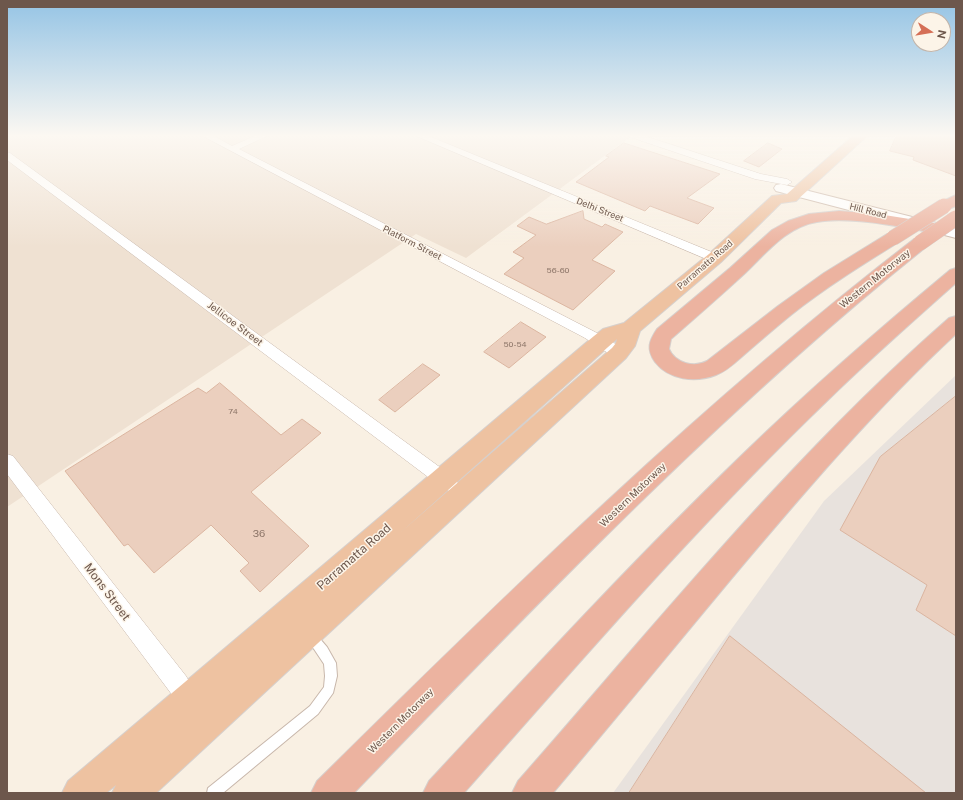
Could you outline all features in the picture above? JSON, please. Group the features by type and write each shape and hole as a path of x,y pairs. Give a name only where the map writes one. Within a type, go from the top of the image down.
{"highway":[{"name":"Parramatta Road","path":"130,793 196,713 290,611 453,486 610,347 625,346 631,328 715,258 791,187 811,172"},
{"path":"935,228 878,219 839,216 815,217 794,224 778,233 736,272 664,334 660,338 658,344 660,355 668,363 682,370 694,372 708,370 719,364 785,310 830,277 892,238 950,203"},
{"name":"Western Motorway","path":"328,793 483,638 692,437 780,358 864,287 920,243 956,218"},
{"path":"441,793 594,624 773,439 920,304 956,274"},
{"path":"530,793 732,556 796,485 858,418 927,348 956,323"},
{"name":"Parramatta Road","path":"80,793 308,634 453,486"}],"main road":[{"name":"Hill Road","path":"791,187 956,226"},
{"name":"Hill Road","path":"791,187 956,233"}],"street":[{"name":"Jellicoe Street","path":"30,172 453,486"},
{"name":"Platform Street","path":"277,172 610,347"},
{"name":"Delhi Street","path":"508,172 715,258"},
{"path":"745,172 759,177 768,183 791,187"},
{"name":"Mons Street","path":"7,461 196,713"}],"lane":[{"path":"213,793 314,710 328,689 331,676 330,663 323,651 290,611"}],"shaded area":[{"path":"7,172 582,172 466,258 416,234 7,507"},
{"path":"956,375 956,793 613,793 824,501"}],"building":[{"path":"589,172 715,172 720,174 687,198 714,208 698,224 650,206 645,211 576,182"},
{"path":"946,172 956,172 956,176"},
{"path":"583,211 584,219 602,227 605,224 623,232 592,260 615,271 573,310 504,274 524,258 513,252 536,235 517,226 529,217 546,224"},
{"path":"521,322 546,337 509,368 484,352"},
{"path":"423,364 440,375 395,412 379,400"},
{"path":"220,383 281,435 302,419 321,433 251,492 309,546 260,592 240,571 249,563 211,525 154,573 128,544 124,546 65,471 198,388 206,393"},
{"path":"956,396 956,636 916,610 927,585 840,530 880,457"},
{"path":"730,636 926,793 629,793"}]}
